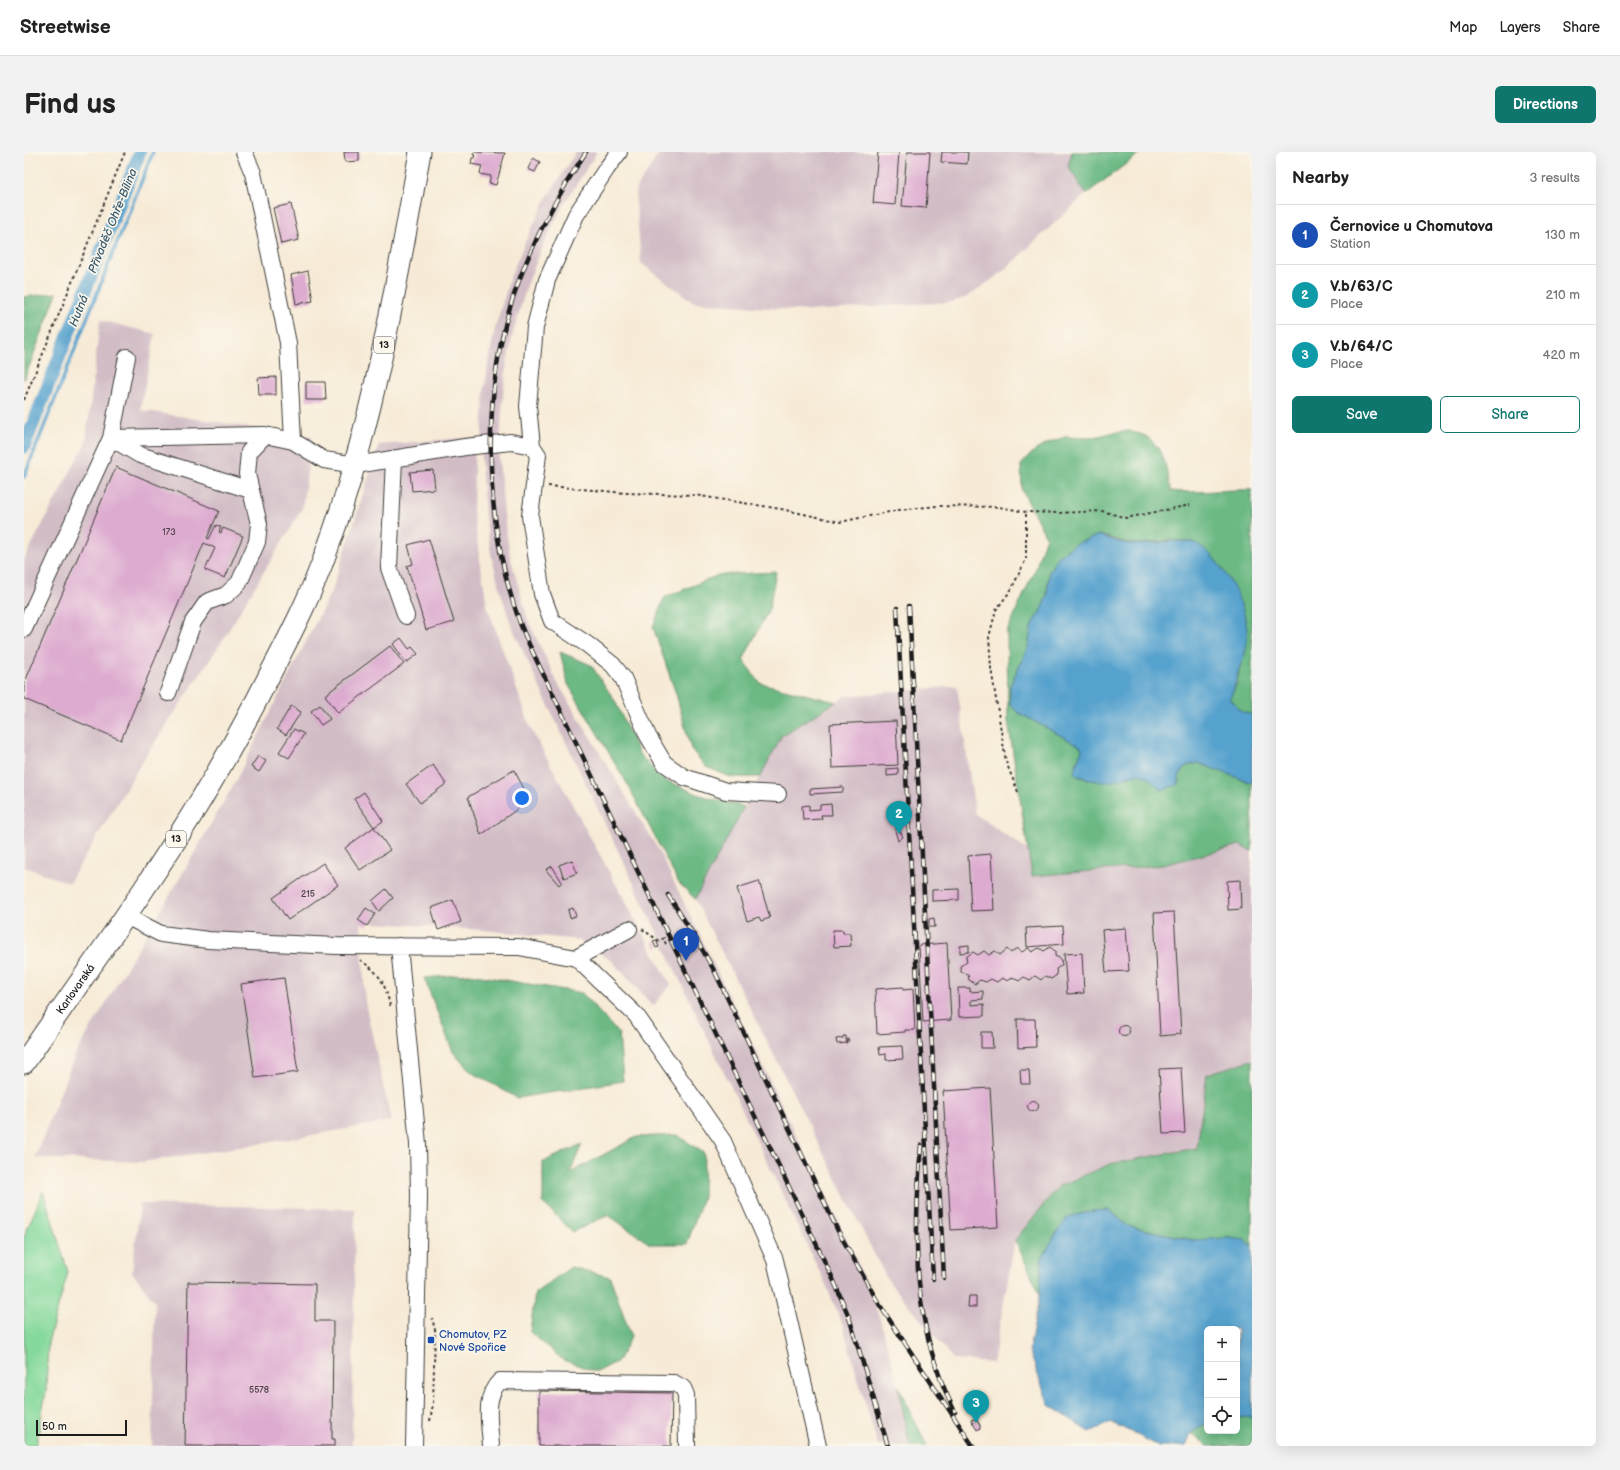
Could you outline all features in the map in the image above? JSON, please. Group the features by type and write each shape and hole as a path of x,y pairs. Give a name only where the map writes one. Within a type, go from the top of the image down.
{"main road":[{"name":"13","path":"126,916 201,800 262,692 297,623 327,551 356,465 378,374 420,152"},
{"name":"Karlovarská","path":"24,1062 126,916"}],"street":[{"path":"244,152 253,173 288,343 293,441"},
{"path":"619,152 576,215 547,280 535,327 528,406 532,446 538,455 530,516 542,594 552,621 588,645 613,665 623,678 648,736 664,763 684,777 726,791 778,794"},
{"path":"24,629 111,438 127,357"},
{"path":"168,693 193,622 207,602 226,595 239,583 257,542 258,524 247,474 249,452 265,435"},
{"path":"111,438 265,435 293,441 324,460 356,465 466,446 511,442 532,446"},
{"path":"111,438 140,455 250,490"},
{"path":"394,459 388,568 406,616"},
{"path":"126,916 161,934 208,940 337,946 519,947 576,958 636,1015 723,1141 775,1260 818,1446"},
{"path":"576,958 629,929"},
{"path":"398,946 418,1144 419,1204 414,1446"},
{"path":"491,1446 489,1399 494,1387 500,1381 674,1384 683,1388 686,1395 687,1446"}],"path":[{"path":"24,400 125,152"},
{"path":"533,484 626,493 694,495 781,509 840,522 899,510 937,506 999,507 1026,512 1059,513 1102,511 1126,518 1190,505"},
{"path":"1018,792 1006,762 991,668 989,637 996,610 1011,590 1026,559 1026,512"},
{"path":"629,929 640,928 659,940 664,938 666,945"},
{"path":"358,959 372,968 383,982 390,1013"}],"shaded area":[{"path":"576,152 597,152 562,207 543,246 528,282 513,333 507,362 503,395 499,459 504,514 510,556 528,620 557,682 659,851 856,1259 880,1319 898,1385 910,1446 878,1446 841,1320 825,1283 512,627 492,559 485,517 481,459 484,393 495,328 511,275 527,238 546,199"},
{"path":"660,152 1072,152 1068,166 1086,194 1001,273 967,297 952,302 808,311 693,302 641,263 635,191"},
{"path":"100,320 155,334 140,410 312,437 302,509 219,646 145,757 69,883 24,867 24,559 86,442"},
{"path":"475,437 473,513 487,606 531,729 671,985 653,1006 612,961 578,940 484,930 361,922 365,1002 391,1121 143,1162 35,1158 75,1055 235,782 333,588 379,445"},
{"path":"957,686 975,814 1028,850 1032,876 1163,865 1240,845 1252,851 1252,1060 1207,1074 1198,1148 1110,1164 1059,1186 1015,1240 993,1363 954,1360 887,1279 695,899 782,735 846,696"},
{"path":"140,1204 355,1209 352,1446 152,1446 155,1302 132,1272"}],"green space":[{"path":"1072,152 1142,152 1086,194 1068,166"},
{"path":"57,293 24,380 24,297"},
{"path":"1129,431 1145,436 1158,448 1164,461 1171,491 1191,492 1252,490 1252,715 1242,712 1230,698 1237,683 1239,670 1246,649 1247,637 1244,616 1209,553 1193,542 1171,540 1141,544 1128,543 1099,535 1075,544 1057,557 1049,572 1047,596 1040,612 1032,624 1028,647 1010,686 1017,712 1080,746 1082,749 1076,765 1077,776 1094,781 1141,774 1151,778 1180,774 1186,766 1198,763 1252,783 1252,851 1240,845 1163,865 1032,876 1008,721 1007,631 1035,570 1046,537 1022,490 1021,465 1034,451 1050,442 1065,437 1090,438 1111,433"},
{"path":"776,572 769,609 743,660 760,683 836,702 782,735 760,777 731,777 706,767 691,749 676,694 653,627 664,598 718,575"},
{"path":"560,652 591,665 615,701 639,754 662,779 700,795 744,807 695,899 678,882 628,785 568,684"},
{"path":"469,974 582,993 619,1034 623,1081 517,1098 470,1071 453,1052 424,978"},
{"path":"1252,1060 1252,1246 1245,1240 1228,1238 1193,1240 1128,1226 1109,1210 1092,1211 1068,1217 1042,1259 1040,1294 1015,1240 1059,1186 1110,1164 1197,1148 1207,1074"},
{"path":"677,1135 704,1153 703,1197 687,1244 650,1244 608,1215 573,1232 543,1203 543,1162 582,1144 570,1173 636,1137"},
{"path":"43,1191 68,1272 48,1342 46,1391 36,1446 24,1446 24,1237"},
{"path":"571,1267 610,1277 631,1336 618,1361 597,1372 563,1360 530,1332 535,1293"},
{"path":"898,1385 927,1446 910,1446"},
{"path":"1252,1417 1252,1446 1208,1446 1191,1433 1204,1425 1204,1434 1240,1434 1240,1418"}],"water":[{"path":"1099,535 1115,541 1132,544 1179,541 1195,543 1212,556 1224,571 1236,592 1247,626 1245,654 1230,698 1242,712 1252,715 1252,783 1198,763 1186,766 1180,774 1178,785 1161,790 1153,782 1141,775 1105,782 1080,777 1075,773 1076,765 1082,749 1080,746 1017,712 1010,704 1010,686 1028,647 1032,624 1040,612 1047,596 1049,572 1057,557 1075,544"},
{"path":"1109,1210 1128,1226 1193,1240 1228,1238 1245,1240 1252,1246 1252,1417 1240,1418 1240,1326 1204,1326 1204,1425 1191,1433 1186,1446 1159,1446 1111,1422 1090,1432 1049,1405 1029,1350 1040,1294 1042,1259 1055,1235 1068,1217 1092,1211"}],"building":[{"path":"344,152 359,152 359,161 345,162"},
{"path":"474,152 505,153 496,185 489,183 491,176 480,174 482,166 471,164 472,158 474,158 475,155 473,155"},
{"path":"878,152 899,152 895,205 873,203"},
{"path":"907,152 930,152 926,208 902,206"},
{"path":"942,152 968,152 967,164 941,162"},
{"path":"533,158 540,162 535,172 528,169"},
{"path":"291,204 299,240 281,244 273,208"},
{"path":"308,271 313,301 296,304 291,275"},
{"path":"276,377 276,395 259,395 258,378"},
{"path":"306,382 325,382 326,400 306,400"},
{"path":"116,467 219,511 207,538 209,539 216,525 221,527 219,532 221,533 223,528 243,536 225,578 205,570 215,548 204,543 121,740 24,699 24,684"},
{"path":"433,470 435,489 412,491 410,472"},
{"path":"429,539 454,622 426,630 407,566 413,564 408,545"},
{"path":"401,638 409,649 412,647 418,654 406,663 393,644"},
{"path":"390,646 404,664 338,713 325,695"},
{"path":"320,705 330,719 321,725 311,711"},
{"path":"291,706 301,712 286,735 277,729"},
{"path":"896,721 898,765 832,768 830,724"},
{"path":"294,729 304,734 289,758 279,752"},
{"path":"258,756 266,761 259,772 251,767"},
{"path":"433,765 446,784 420,803 406,784"},
{"path":"898,768 898,775 887,776 887,769"},
{"path":"514,770 530,800 481,835 468,797"},
{"path":"843,787 843,792 810,794 810,789"},
{"path":"364,792 383,821 374,827 354,799"},
{"path":"831,804 832,815 821,815 822,819 803,820 802,806 809,805 809,810 820,809 820,805"},
{"path":"374,827 390,850 360,870 345,848"},
{"path":"897,829 903,837 898,841 895,830"},
{"path":"991,854 994,910 971,911 968,856"},
{"path":"572,860 577,873 564,878 559,865"},
{"path":"323,863 338,885 288,920 273,898"},
{"path":"552,866 562,882 559,885 546,870"},
{"path":"1240,880 1241,909 1228,910 1227,881"},
{"path":"759,881 770,918 761,921 759,917 747,921 737,888"},
{"path":"386,889 393,898 379,911 372,901"},
{"path":"959,889 959,900 932,901 932,890"},
{"path":"453,900 461,922 438,930 431,908"},
{"path":"366,908 375,914 367,926 358,920"},
{"path":"573,908 576,916 570,918 568,910"},
{"path":"1174,912 1181,1034 1160,1036 1154,913"},
{"path":"934,918 935,927 929,927 929,919"},
{"path":"1063,926 1064,944 1027,947 1026,928"},
{"path":"1126,928 1129,971 1106,972 1102,930"},
{"path":"833,930 843,930 843,933 850,933 851,946 834,947"},
{"path":"656,940 659,947 656,948 653,941"},
{"path":"947,943 951,1020 923,1022 919,945"},
{"path":"969,945 969,952 960,953 960,946"},
{"path":"1050,947 1055,951 1055,956 1061,959 1062,965 1056,969 1057,975 1051,979 1045,976 1041,980 1035,976 1030,980 1024,977 1019,981 1013,977 1008,981 1002,978 997,982 991,979 986,982 980,980 975,984 969,980 968,974 961,972 960,966 967,962 966,957 973,952 978,955 984,951 989,955 995,951 1000,955 1007,949 1011,953 1017,948 1022,952 1028,948 1032,952 1039,948 1044,951"},
{"path":"1082,953 1084,993 1067,994 1064,954"},
{"path":"284,978 298,1072 255,1078 241,984"},
{"path":"903,987 903,990 913,989 915,1030 877,1034 875,989"},
{"path":"958,988 970,988 970,992 983,991 983,999 971,1000 971,1005 984,1004 984,1016 959,1017"},
{"path":"1017,1019 1035,1019 1036,1047 1018,1048"},
{"path":"1122,1026 1126,1026 1128,1027 1128,1035 1122,1036 1119,1033 1119,1029"},
{"path":"981,1032 992,1032 993,1048 981,1048"},
{"path":"843,1036 846,1036 846,1040 848,1039 849,1041 846,1041 847,1043 837,1044 836,1039 843,1038"},
{"path":"902,1046 903,1059 886,1060 886,1054 880,1055 879,1047"},
{"path":"1181,1068 1185,1133 1163,1134 1159,1069"},
{"path":"1020,1070 1029,1070 1030,1084 1021,1084"},
{"path":"990,1088 998,1227 951,1230 943,1091"},
{"path":"1033,1100 1037,1102 1039,1106 1037,1110 1033,1112 1029,1110 1027,1106 1029,1102"},
{"path":"188,1282 315,1284 315,1321 333,1321 332,1439 335,1439 335,1446 185,1446"},
{"path":"969,1296 976,1296 976,1307 968,1307"},
{"path":"539,1391 672,1393 671,1446 539,1446"},
{"path":"971,1420 977,1420 980,1425 980,1428 977,1430"}],"waterway":[{"name":"Přivaděč Ohře-Bílina","path":"24,447 140,152"},
{"name":"Hutná","path":"24,477 153,152"}],"railway":[{"path":"586,152 550,213 527,261 507,318 498,361 492,405 491,450 493,495 498,540 507,583 520,623 530,647 833,1279 849,1317 888,1446"},
{"path":"909,606 944,1278"},
{"path":"897,608 933,1279"},
{"path":"668,895 715,972 838,1231 879,1304 973,1446"},
{"path":"921,1145 917,1214 917,1248 923,1314 930,1347 941,1379 955,1412"}],"place":[{"name":"V.b/63/C","path":"899,834"},
{"name":"Černovice u Chomutova","path":"686,961"},
{"name":"Chomutov, PZ Nové Spořice","path":"431,1340"},
{"name":"V.b/64/C","path":"976,1423"}]}
